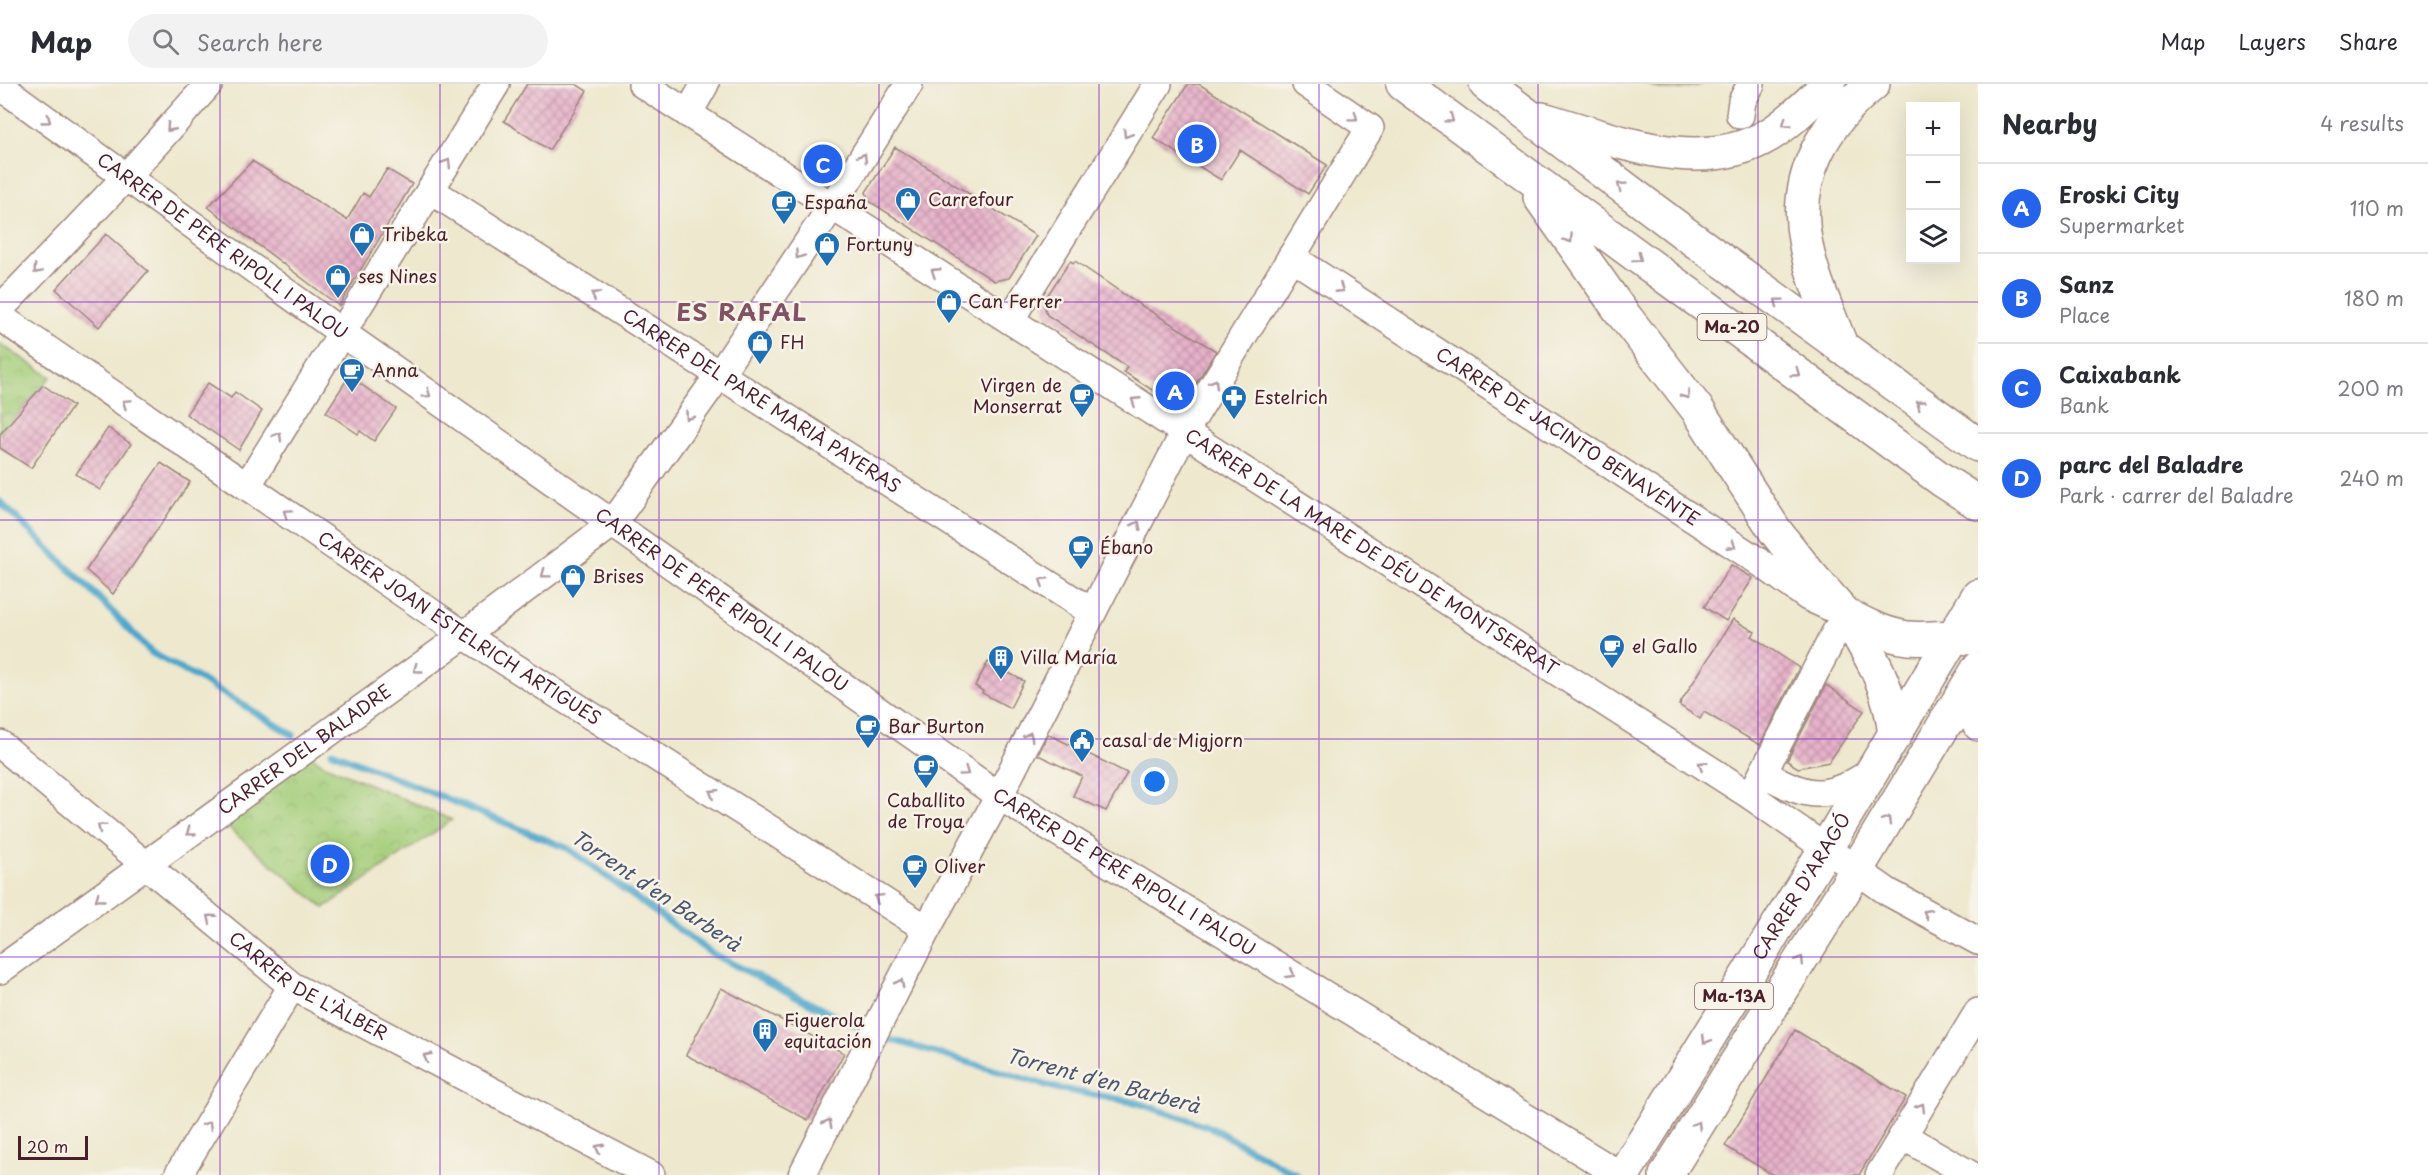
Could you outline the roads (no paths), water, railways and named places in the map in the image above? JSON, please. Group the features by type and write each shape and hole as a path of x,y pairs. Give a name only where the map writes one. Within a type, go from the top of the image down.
{"main road":[{"name":"Ma-20","path":"1403,84 1942,480 1978,503"},
{"name":"Ma-20","path":"1486,84 1842,348 1973,441"},
{"path":"1526,115 1670,153 1694,156 1719,154 1746,147 1768,136 1786,124 1828,84"},
{"path":"1842,348 1811,266 1804,239 1802,216 1804,190 1810,164 1820,141 1846,107 1873,84"},
{"path":"1524,174 1619,309 1697,409 1776,532 1845,614 1881,676 1892,712 1894,735"},
{"name":"CARRER D'ARAGÓ","path":"1622,1175 1894,735 1966,638 1978,598"},
{"path":"1845,614 1883,633 1909,638 1966,638"},
{"name":"CARRER D'ARAGÓ","path":"1666,1175 1857,870 1970,719 1978,669"}],"street":[{"path":"0,309 126,177 209,84"},
{"path":"247,486 495,84"},
{"name":"CARRER DE LA MARE DE DÉU DE MONTSERRAT","path":"642,84 1751,796 1888,892 1978,941"},
{"path":"688,114 705,84"},
{"name":"CARRER DEL BALADRE","path":"146,864 613,523 720,374 832,206 909,84"},
{"path":"1011,320 1158,84"},
{"path":"802,1175 1184,433 1370,128 1306,84"},
{"path":"1740,115 1742,101 1751,84"},
{"name":"CARRER DE PERE RIPOLL I PALOU","path":"0,86 341,332 999,796 1622,1175"},
{"name":"CARRER DEL PARE MARIÀ PAYERAS","path":"430,190 1092,612"},
{"name":"CARRER DE JACINTO BENAVENTE","path":"1291,257 1758,561 1808,597 1845,614"},
{"name":"CARRER JOAN ESTELRICH ARTIGUES","path":"0,317 464,634 927,929"},
{"path":"1751,796 1845,614"},
{"name":"CARRER DE L'ÀLBER","path":"0,744 292,986 651,1175"},
{"path":"1764,773 1790,788 1806,793 1821,793 1837,791 1872,771"},
{"path":"0,970 146,864"},
{"path":"178,1175 292,986"},
{"path":"1879,1175 1978,1012"},
{"path":"1903,1136 1971,1175"}],"waterway":[{"name":"Torrent d'en Barberà","path":"0,502 152,653 293,735"},
{"name":"Torrent d'en Barberà","path":"332,752 569,849 711,953 857,1027"},
{"name":"Torrent d'en Barberà","path":"892,1040 1056,1088 1138,1103 1210,1127 1297,1175"}],"place":[{"name":"Sanz","path":"1197,144"},
{"name":"Caixabank","path":"823,164"},
{"name":"Carrefour","path":"908,223"},
{"name":"España","path":"784,226"},
{"name":"Tribeka","path":"362,258"},
{"name":"Fortuny","path":"827,268"},
{"name":"ses Nines","path":"338,300"},
{"name":"Can Ferrer","path":"949,325"},
{"name":"FH","path":"760,366"},
{"name":"Eroski City","path":"1175,391"},
{"name":"Anna","path":"352,394"},
{"name":"Virgen de Monserrat","path":"1082,419"},
{"name":"Estelrich","path":"1234,421"},
{"name":"Ébano","path":"1081,571"},
{"name":"Brises","path":"573,600"},
{"name":"el Gallo","path":"1612,670"},
{"name":"Villa María","path":"1001,681"},
{"name":"Bar Burton","path":"868,750"},
{"name":"casal de Migjorn","path":"1082,764"},
{"name":"Caballito de Troya","path":"926,790"},
{"name":"parc del Baladre","path":"330,864"},
{"name":"Oliver","path":"915,890"},
{"name":"Figuerola equitación","path":"765,1054"}],"district":[{"name":"ES RAFAL","path":"742,313"}]}
